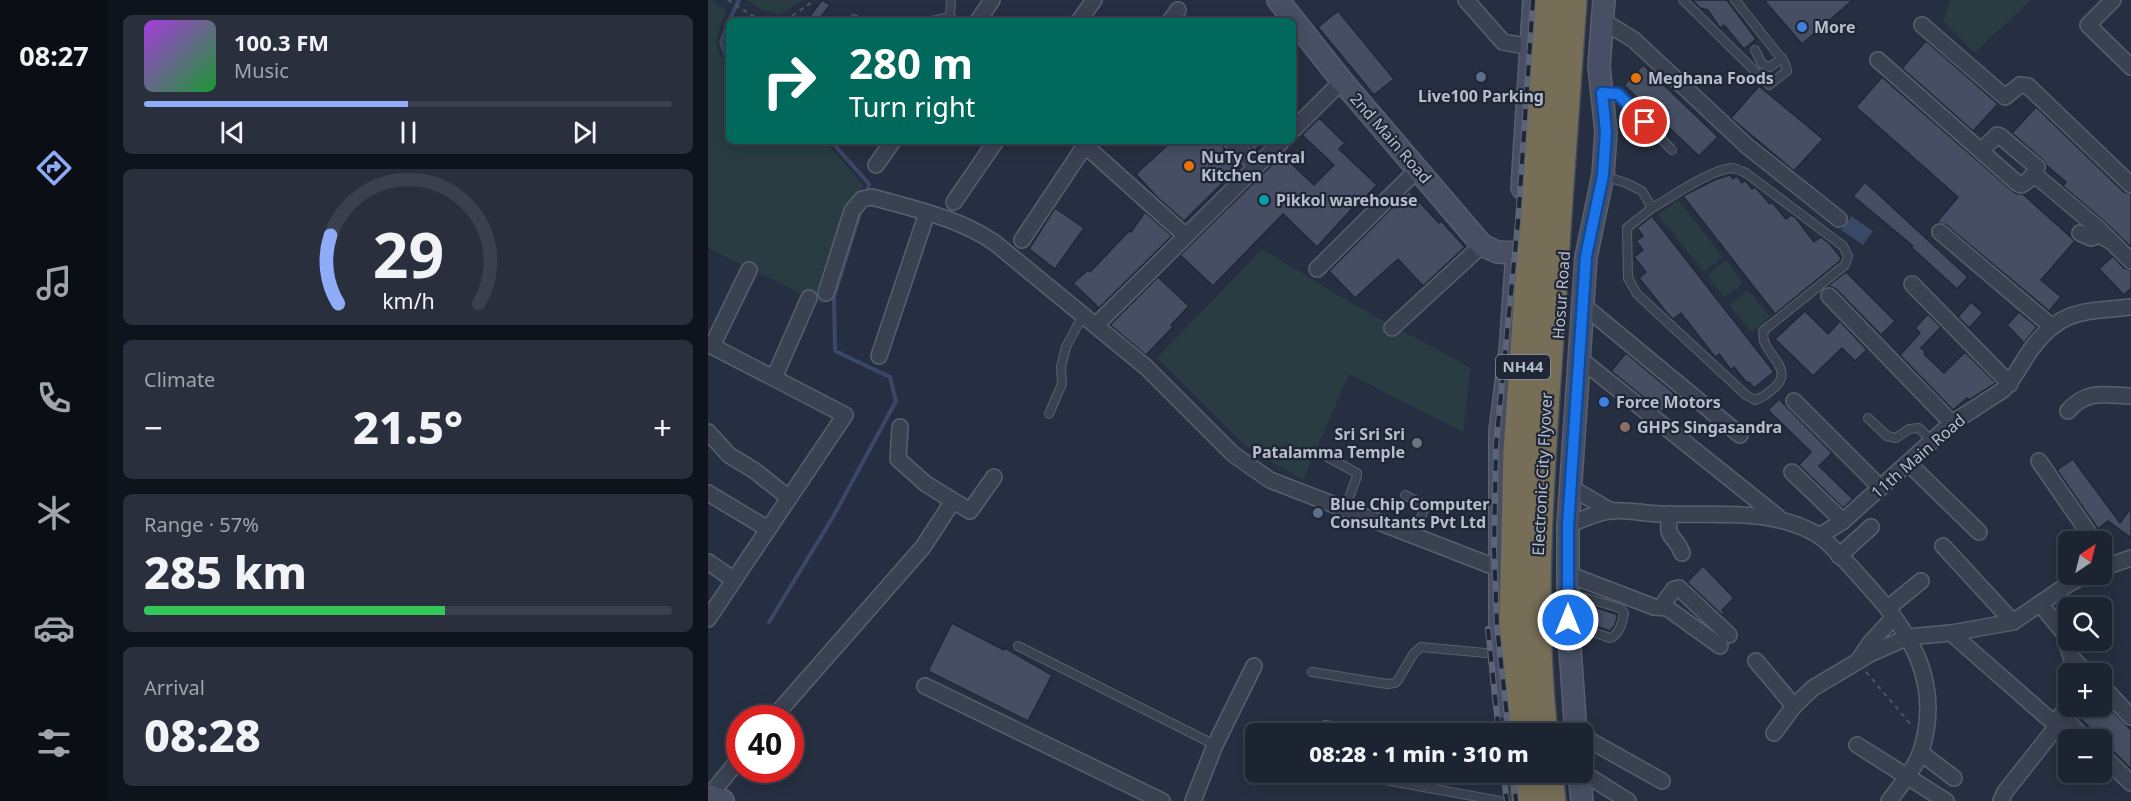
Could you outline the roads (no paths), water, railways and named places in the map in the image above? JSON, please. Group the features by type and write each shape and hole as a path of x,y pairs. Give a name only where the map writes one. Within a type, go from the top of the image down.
{"highway":[{"name":"Hosur Road","path":"1518,723 1513,621 1517,453 1548,0"},
{"name":"Electronic City Flyover","path":"1533,723 1529,674 1526,532 1535,334 1558,0"},
{"name":"Electronic City Flyover","path":"1543,723 1537,579 1543,447 1573,0"},
{"name":"Hosur Road","path":"1571,723 1546,587 1548,481 1581,0"},
{"path":"1524,783 1526,801"},
{"path":"1539,783 1541,801"},
{"path":"1550,783 1552,801"},
{"path":"1564,783 1577,801"}],"street":[{"path":"980,18 992,0"},
{"path":"1081,18 1094,0"},
{"name":"2nd Main Road","path":"1278,0 1292,18"},
{"path":"1466,0 1503,42 1531,47"},
{"path":"1507,723 1500,654 1500,431 1510,352 1534,0"},
{"path":"2113,0 2088,25 2131,67"},
{"path":"1573,723 1568,623 1568,525 1586,256 1603,175 1606,132 1599,66 1604,10"},
{"path":"1604,10 1748,146 1839,219"},
{"name":"2nd Main Road","path":"1296,23 1342,81 1482,245"},
{"path":"1922,25 2005,97 2020,85 2028,86 2131,185"},
{"path":"1878,60 1981,151 2021,185 2034,174 2037,167 1997,135 1981,151"},
{"path":"1296,127 1342,81"},
{"path":"876,165 891,144"},
{"path":"954,202 994,144"},
{"path":"1022,240 1083,144"},
{"path":"1085,144 1186,236"},
{"path":"1234,144 1256,166"},
{"path":"1096,325 1279,144"},
{"path":"1317,269 1418,169"},
{"path":"2034,174 2089,229 2113,243 2131,261"},
{"path":"826,293 852,211 862,199 872,197 927,213 981,233 1146,367 1233,454 1270,480 1500,569"},
{"path":"879,356 927,213"},
{"path":"1940,232 2051,326"},
{"path":"1392,328 1482,245 1497,252 1517,253"},
{"path":"708,619 845,415 710,345 748,270"},
{"path":"1912,284 2010,384"},
{"path":"1829,296 1952,423"},
{"path":"774,378 809,298"},
{"path":"1583,305 1740,435"},
{"name":"11th Main Road","path":"1819,536 1843,521 1952,423 2010,384 2032,348 2051,326 2074,314 2131,307"},
{"path":"1579,358 1782,521"},
{"path":"2068,411 2083,397 2094,394 2131,396"},
{"path":"1794,401 1881,488"},
{"path":"900,427 898,459 926,484 970,511 994,477"},
{"path":"708,432 729,455 755,471 789,498"},
{"path":"2039,461 2087,531"},
{"path":"1908,463 1979,531"},
{"path":"1792,472 1843,521"},
{"path":"1570,488 1611,511"},
{"path":"708,493 768,529"},
{"path":"784,705 923,547 953,501"},
{"path":"1568,525 1611,511 1760,516 1782,521 1819,536 1891,612 1908,637 1923,671 1929,694 1928,719 1922,746 1908,775 1889,801"},
{"path":"1670,514 1667,529 1669,536 1682,554"},
{"path":"1839,556 1872,527"},
{"path":"1943,546 2013,622"},
{"path":"2112,564 2131,558"},
{"path":"708,562 734,580"},
{"path":"1859,663 1861,655 1891,612 1921,581"},
{"path":"1568,583 1654,607 1667,608 1724,640 1679,588 1674,589 1661,607"},
{"path":"1774,733 1794,706 1813,688 1859,663 1870,654 1908,637 1951,633 2013,622 2067,585"},
{"path":"2040,604 2064,633 2071,657 2077,663"},
{"path":"1951,633 2058,712"},
{"path":"1756,661 1794,706"},
{"path":"1193,801 1215,745 1254,666"},
{"path":"925,686 1162,801"},
{"path":"2112,697 2131,717"},
{"path":"2001,801 2005,792 2062,717"},
{"path":"2064,717 2075,729"},
{"path":"1593,745 1662,781"},
{"path":"1857,745 1946,801"},
{"path":"1922,746 1954,778"},
{"path":"2112,765 2131,783"},
{"path":"714,797 726,779"},
{"path":"1593,779 1628,801"},
{"path":"1513,783 1515,801"},
{"path":"1577,801 1579,783"}],"lane":[{"path":"951,0 953,18"},
{"path":"1683,0 1769,85 1787,71 1785,63 1735,0"},
{"path":"1755,50 1762,64 1770,67 1782,58"},
{"path":"1602,93 1618,94 1672,150"},
{"path":"1733,168 1746,172 1843,246 1848,256 1845,265 1763,331 1764,341 1780,365 1781,376 1779,384 1764,397 1755,400 1746,395 1637,294 1628,279 1627,228 1652,208 1699,180 1721,170 1733,168"},
{"path":"1603,175 1642,191 1652,208"},
{"path":"1050,414 1062,384 1061,367 1066,347 1083,315"},
{"path":"1868,418 1887,436 1896,438 1909,429 1919,428 1932,441"},
{"path":"1329,458 1357,473 1358,476 1345,509"},
{"path":"1405,495 1426,506 1413,536"},
{"path":"1568,583 1624,613 1617,632 1610,638 1568,623"},
{"path":"1018,646 1215,745"},
{"path":"1312,672 1387,684 1398,680 1414,653 1421,647 1500,654"},
{"path":"1401,783 1500,801"}],"water":[{"path":"1851,216 1873,231 1863,245 1841,230"}],"waterway":[{"path":"730,18 739,0"},
{"path":"726,29 721,42 726,55"},
{"path":"834,144 869,184 868,188"},
{"path":"769,622 833,517 896,401 890,377 835,351 834,297 861,210"}],"railway":[{"path":"1508,723 1497,627 1494,549 1496,445 1518,222 1533,0"},
{"path":"1488,629 1498,723"},
{"path":"1505,783 1507,801"},
{"path":"1514,783 1516,801"}],"place":[{"name":"More","path":"1802,27"},
{"name":"Live100 Parking","path":"1481,77"},
{"name":"Meghana Foods","path":"1636,78"},
{"name":"NuTy Central Kitchen","path":"1189,166"},
{"name":"Pikkol warehouse","path":"1264,200"},
{"name":"Force Motors","path":"1604,402"},
{"name":"GHPS Singasandra","path":"1625,427"},
{"name":"Sri Sri Sri Patalamma Temple","path":"1417,443"},
{"name":"Blue Chip Computer Consultants Pvt Ltd","path":"1318,513"}]}
